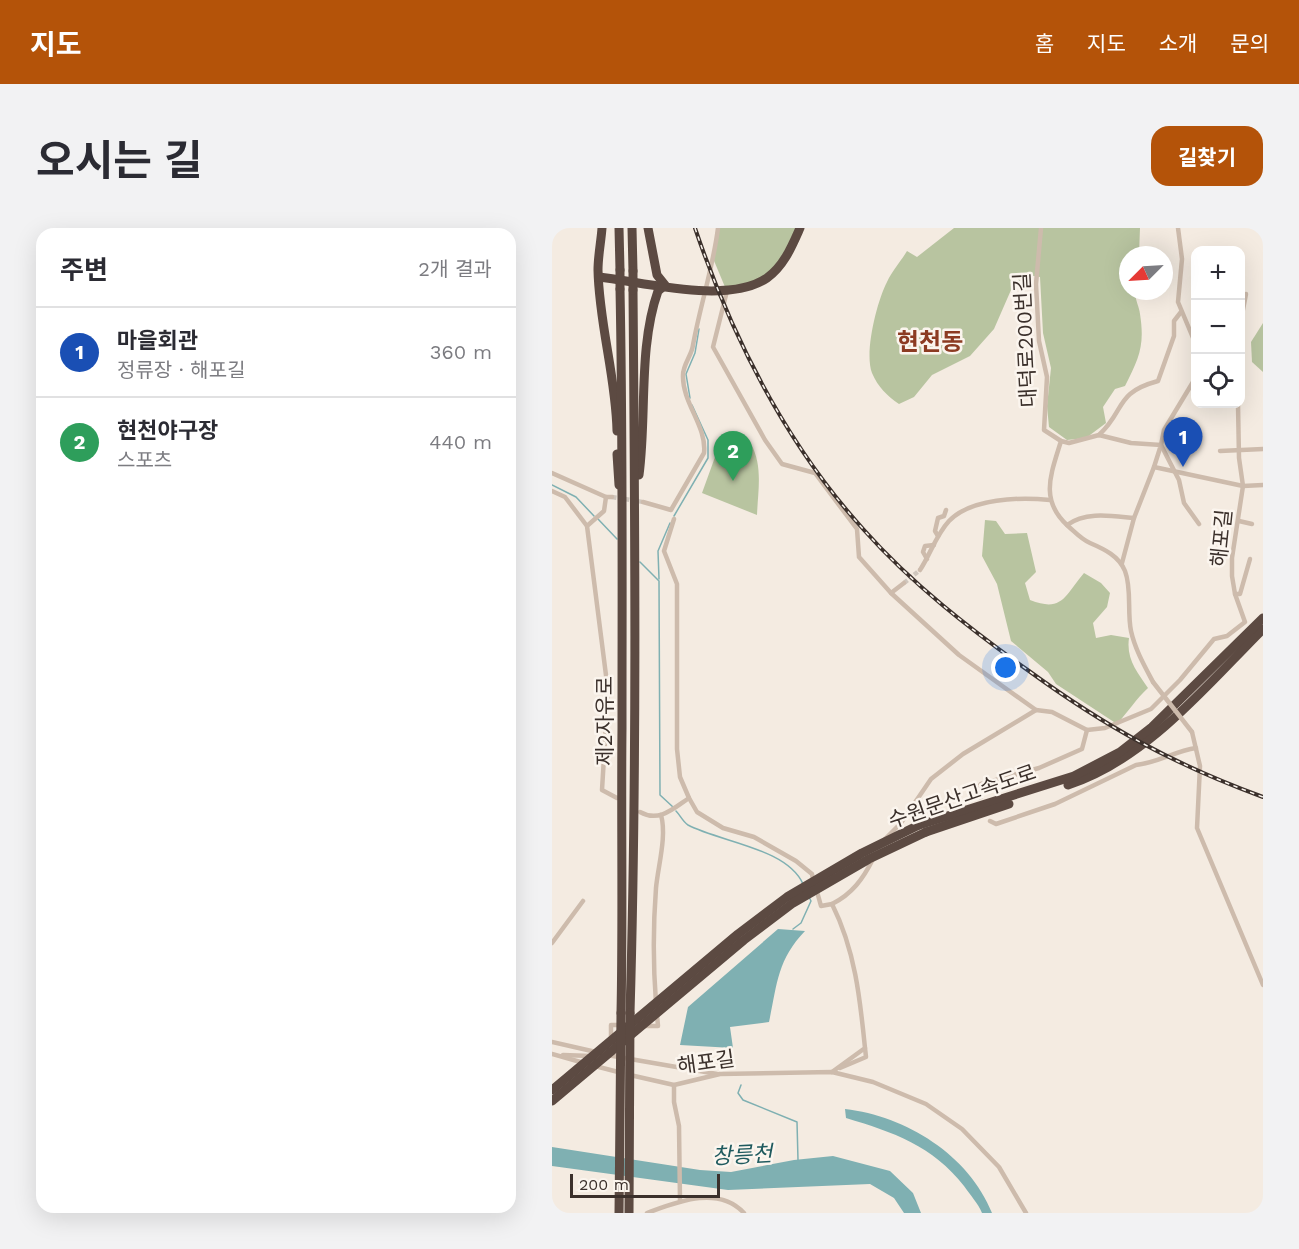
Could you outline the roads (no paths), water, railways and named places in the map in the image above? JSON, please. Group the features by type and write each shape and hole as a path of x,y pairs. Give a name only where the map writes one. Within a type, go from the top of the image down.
{"highway":[{"path":"602,228 599,277 615,399 617,474 624,508"},
{"name":"제2자유로","path":"620,228 624,508 621,744 629,1213"},
{"name":"제2자유로","path":"619,1213 625,1013 634,874 635,510 632,228"},
{"path":"648,228 657,276 665,285"},
{"path":"599,277 707,291 752,286 768,278 780,267 800,228"},
{"path":"635,510 641,462 643,383 655,300 658,291 665,285"},
{"name":"수원문산고속도로","path":"552,1090 738,934 788,897 852,858 922,828 1074,776 1120,752 1152,727 1263,618"},
{"name":"수원문산고속도로","path":"552,1101 744,940 793,903 922,828 1078,782 1114,764 1154,735 1263,629"}],"street":[{"path":"643,502 671,510 704,453 705,443 685,393 682,374 693,346 695,326 707,291 718,228"},
{"name":"대덕로200번길","path":"1041,228 1036,284 1039,341 1047,377 1044,430 1061,441"},
{"path":"1178,228 1182,259 1178,303 1191,334"},
{"path":"728,290 712,347 765,440 782,464 815,473 857,529 859,557 891,593 959,655 1036,710 1052,712 1087,730 1082,749 1039,768 981,784 977,789"},
{"path":"1245,300 1246,294"},
{"path":"1181,312 1174,321 1174,336 1158,381 1139,386 1125,396 1117,408 1113,422 1099,435 1069,443 1061,441 1050,477 1050,500 1057,516 1084,540 1107,551 1122,563 1127,574 1131,630 1140,658 1153,682 1192,732 1200,766 1197,828 1263,985"},
{"path":"1122,563 1134,518 1154,467 1164,430 1191,385"},
{"name":"해포길","path":"1087,730 1105,728 1151,709 1180,680 1214,639 1227,636 1245,621 1234,594 1232,558 1243,486 1238,408"},
{"path":"1099,435 1131,443 1161,445"},
{"name":"해포길","path":"1161,445 1174,471 1184,503 1199,524"},
{"path":"1220,451 1263,449"},
{"path":"1154,467 1174,471"},
{"name":"해포길","path":"1174,471 1243,486 1263,485"},
{"path":"552,473 609,497 604,511 587,526"},
{"path":"552,491 565,497 587,526 609,691 602,790 617,798"},
{"path":"920,570 948,522 967,507 982,506 1009,498 1050,500"},
{"path":"938,536 935,531 938,518 944,516 946,510"},
{"path":"1067,525 1076,518 1101,515 1134,518"},
{"path":"674,519 664,551 677,584 677,749 680,777 697,812 710,821 754,837 796,861 812,874 821,906 845,898 863,879 886,836 901,823 931,779 963,754 1036,710"},
{"path":"1239,521 1252,524"},
{"name":"해포길","path":"1234,594 1240,594 1250,559"},
{"path":"891,593 904,583"},
{"path":"990,821 996,824 1055,804 1136,765 1149,764 1176,751 1197,748"},
{"path":"640,812 647,816 661,815 689,798"},
{"path":"611,1056 611,1024 658,1026 652,956 658,867 664,825 661,815"},
{"path":"552,944 583,901"},
{"path":"832,904 855,965 867,1058 832,1072"},
{"path":"552,1042 611,1056 720,1074"},
{"path":"832,1072 865,1048"},
{"path":"554,1055 611,1056"},
{"name":"해포길","path":"554,1055 674,1085 720,1074 832,1072"},
{"path":"832,1072 901,1092 945,1116 976,1142 999,1167 1026,1213"},
{"path":"674,1085 680,1160 678,1189 680,1201"},
{"path":"647,1213 680,1201 716,1197 738,1206 744,1213"}],"water":[{"path":"778,929 805,931 783,963 769,1022 730,1027 733,1048 680,1045 688,1007"},
{"path":"845,1109 890,1120 933,1142 968,1173 982,1192 992,1213 982,1213 964,1186 939,1160 896,1135 846,1118"},
{"path":"552,1147 700,1170 731,1172 794,1160 833,1156 890,1171 913,1193 921,1213 904,1213 894,1198 870,1184 728,1190 552,1166"}],"waterway":[{"path":"690,398 686,374 695,353 699,329"},
{"path":"674,516 708,458 708,440 692,405"},
{"path":"552,485 576,497 594,516"},
{"path":"598,519 617,539"},
{"path":"659,579 658,551 670,523"},
{"path":"640,562 659,581 660,795 673,807"},
{"path":"676,811 688,825 752,847 783,862 795,872 803,884"},
{"path":"793,929 801,923 811,901 809,897"},
{"path":"741,1085 738,1093 743,1100 797,1122 798,1160"}],"tunnel":[{"path":"612,497 643,502"},
{"path":"904,583 920,570"},
{"path":"977,789 983,804"}],"railway":[{"path":"695,228 726,309 764,388 810,462 836,497 882,550 922,587 985,639 1085,710 1141,743 1199,771 1263,797"}],"place":[{"name":"마을회관","path":"1183,467"},
{"name":"현천야구장","path":"733,481"}],"district":[{"name":"현천동","path":"930,342"}],"water label":[{"name":"창릉천","path":"742,1155"}]}
